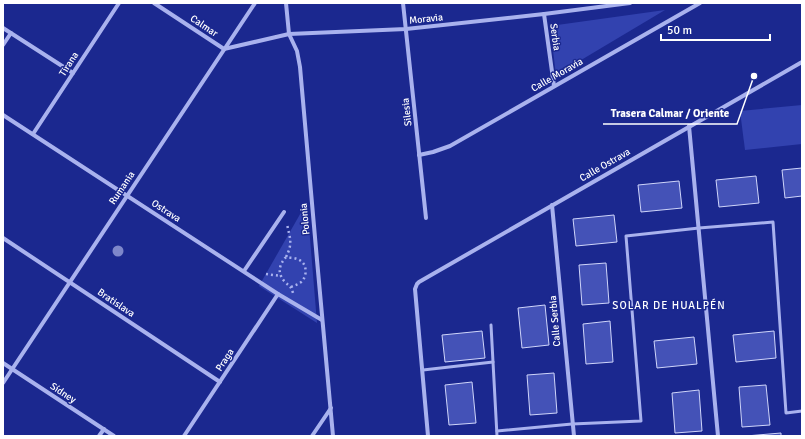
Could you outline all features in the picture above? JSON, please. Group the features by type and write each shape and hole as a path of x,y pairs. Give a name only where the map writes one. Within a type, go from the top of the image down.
{"street":[{"name":"Tirana","path":"33,134 119,3"},
{"name":"Calmar","path":"154,3 224,49"},
{"name":"Rumania","path":"3,383 255,3"},
{"name":"Polonia","path":"286,3 289,34 297,51 300,67 333,436"},
{"name":"Silesia","path":"403,3 426,218"},
{"name":"Moravia","path":"224,49 289,34 406,29 630,3"},
{"name":"Calle Moravia","path":"419,155 450,146 700,3"},
{"name":"Serbia","path":"544,14 554,86"},
{"path":"3,28 73,73"},
{"path":"3,45 11,33"},
{"name":"Calle Ostrava","path":"422,370 416,289 417,284 421,280 802,62"},
{"name":"Ostrava","path":"3,115 278,294 322,320"},
{"path":"689,126 718,436"},
{"name":"Calle Serbia","path":"552,205 574,436"},
{"path":"244,271 284,212"},
{"name":"Bratislava","path":"3,238 220,382"},
{"name":"Praga","path":"184,436 278,294"},
{"name":"Sídney","path":"3,363 114,436"},
{"path":"422,370 428,436"},
{"path":"312,436 331,407"},
{"path":"99,436 104,429"}],"lane":[{"path":"497,430 572,424 641,421 626,236 773,222 786,413 802,411"},
{"path":"491,325 497,436"},
{"path":"422,370 493,362"}],"path":[{"path":"284,212 291,244 279,270 285,282 291,287 294,297 293,303"},
{"path":"285,258 291,257 300,260 304,265 306,273 304,280 291,287"}],"shaded area":[{"path":"665,10 556,75 550,26"},
{"path":"802,105 802,144 745,150 740,111"},
{"path":"307,202 317,323 259,286"}],"building":[{"path":"802,168 802,196 785,198 782,170"},
{"path":"756,176 759,203 719,207 716,180"},
{"path":"679,181 682,208 641,212 638,185"},
{"path":"614,215 617,242 576,246 573,219"},
{"path":"606,263 609,303 582,305 579,265"},
{"path":"545,305 549,345 522,348 518,308"},
{"path":"610,321 613,362 586,364 583,324"},
{"path":"482,331 485,358 445,362 442,335"},
{"path":"774,331 776,358 736,362 733,335"},
{"path":"694,337 697,364 657,368 654,341"},
{"path":"554,373 557,413 530,415 527,375"},
{"path":"472,382 476,423 449,425 445,385"},
{"path":"766,385 770,425 742,427 739,387"},
{"path":"699,390 702,431 675,433 672,393"},
{"path":"781,433 781,436 746,436"}],"place":[{"name":"Trasera Calmar / Oriente","path":"754,76"}],"district":[{"name":"SOLAR DE HUALPÉN","path":"669,305"}]}
